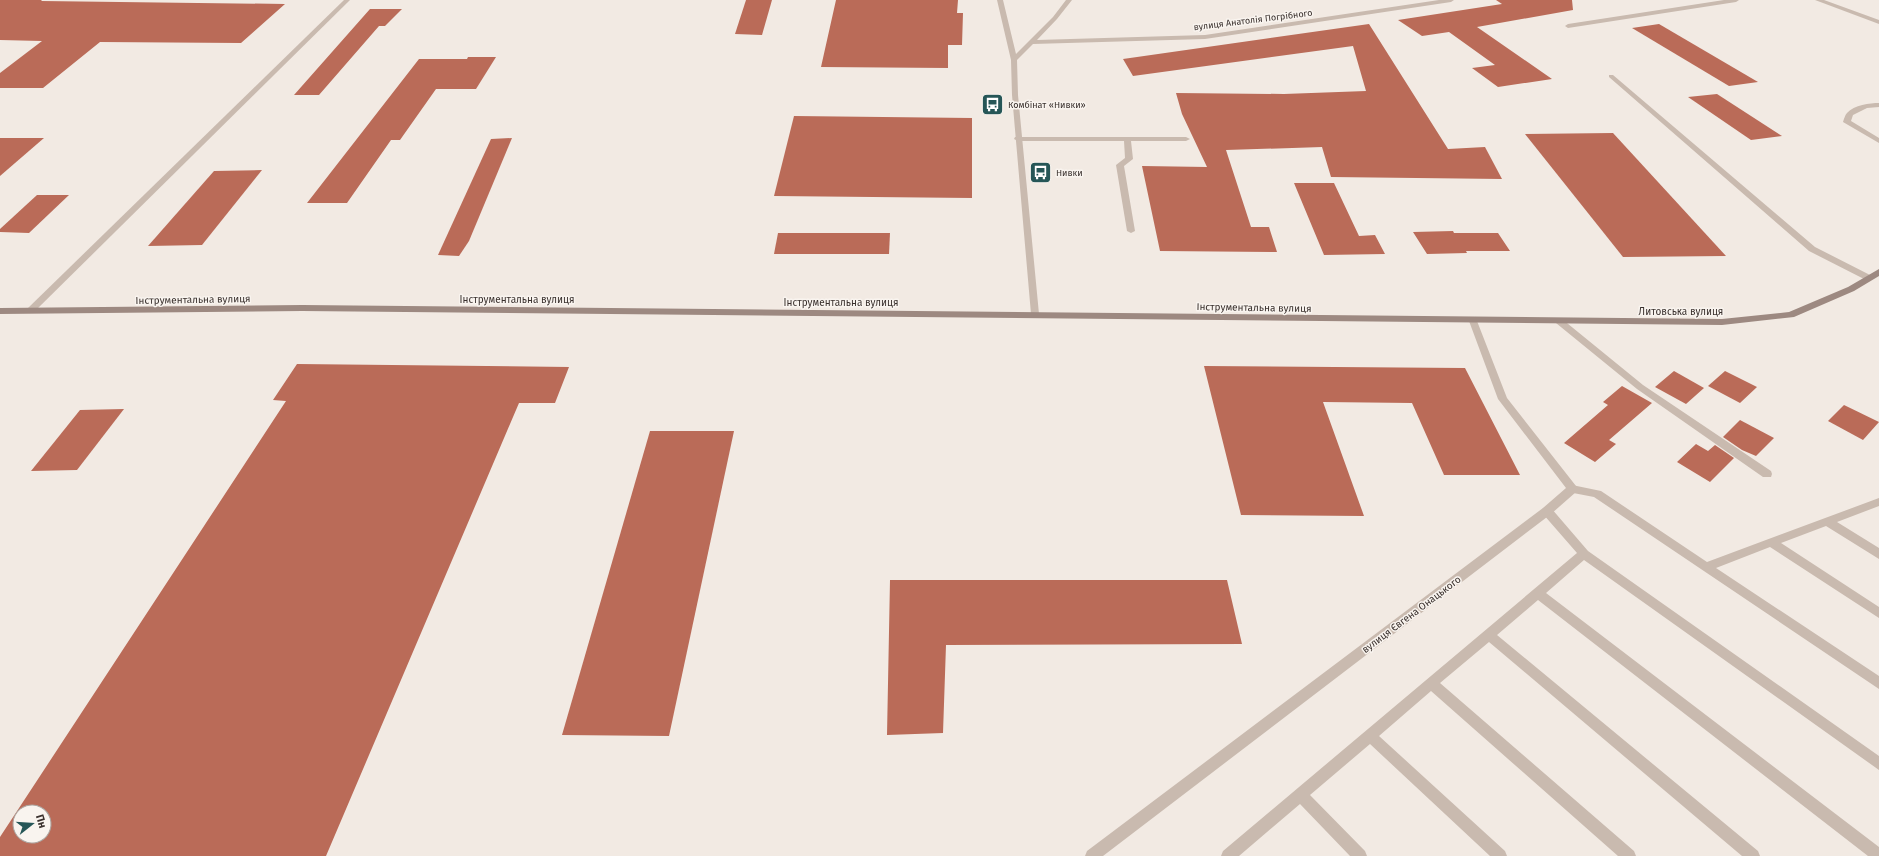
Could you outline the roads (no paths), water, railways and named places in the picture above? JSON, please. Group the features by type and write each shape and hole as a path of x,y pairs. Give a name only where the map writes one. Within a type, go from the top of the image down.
{"street":[{"path":"30,312 347,0"},
{"path":"1000,0 1014,60 1018,139 1035,314"},
{"path":"1014,60 1055,18 1069,0"},
{"name":"вулиця Анатолія Погрібного","path":"1032,42 1205,37 1451,0"},
{"path":"1568,26 1736,0"},
{"path":"1818,0 1879,22"},
{"path":"1611,76 1812,249 1869,278"},
{"path":"1879,105 1872,104 1862,107 1850,114 1847,122 1879,140"},
{"path":"1018,139 1186,139"},
{"path":"1127,139 1129,159 1120,165 1131,231"},
{"name":"Литовська вулиця","path":"1473,321 1722,322 1791,315 1851,289 1879,272"},
{"name":"Інструментальна вулиця","path":"0,311 30,312 302,308 1035,314 1473,321"},
{"path":"1473,321 1503,399 1572,489 1597,494 1879,683"},
{"path":"1559,322 1640,387 1767,474"},
{"name":"вулиця Євгена Онацького","path":"1092,856 1547,511 1572,489"},
{"path":"1705,567 1879,502"},
{"path":"1547,511 1584,554 1879,764"},
{"path":"1826,521 1879,554"},
{"path":"1770,542 1879,613"},
{"path":"1228,856 1584,554"},
{"path":"1538,592 1879,856"},
{"path":"1489,635 1753,856"},
{"path":"1431,683 1629,856"},
{"path":"1370,736 1500,856"},
{"path":"1300,796 1360,856"}],"place":[{"name":"Комбінат «Нивки»","path":"993,105"},
{"name":"Нивки","path":"1040,173"}]}
